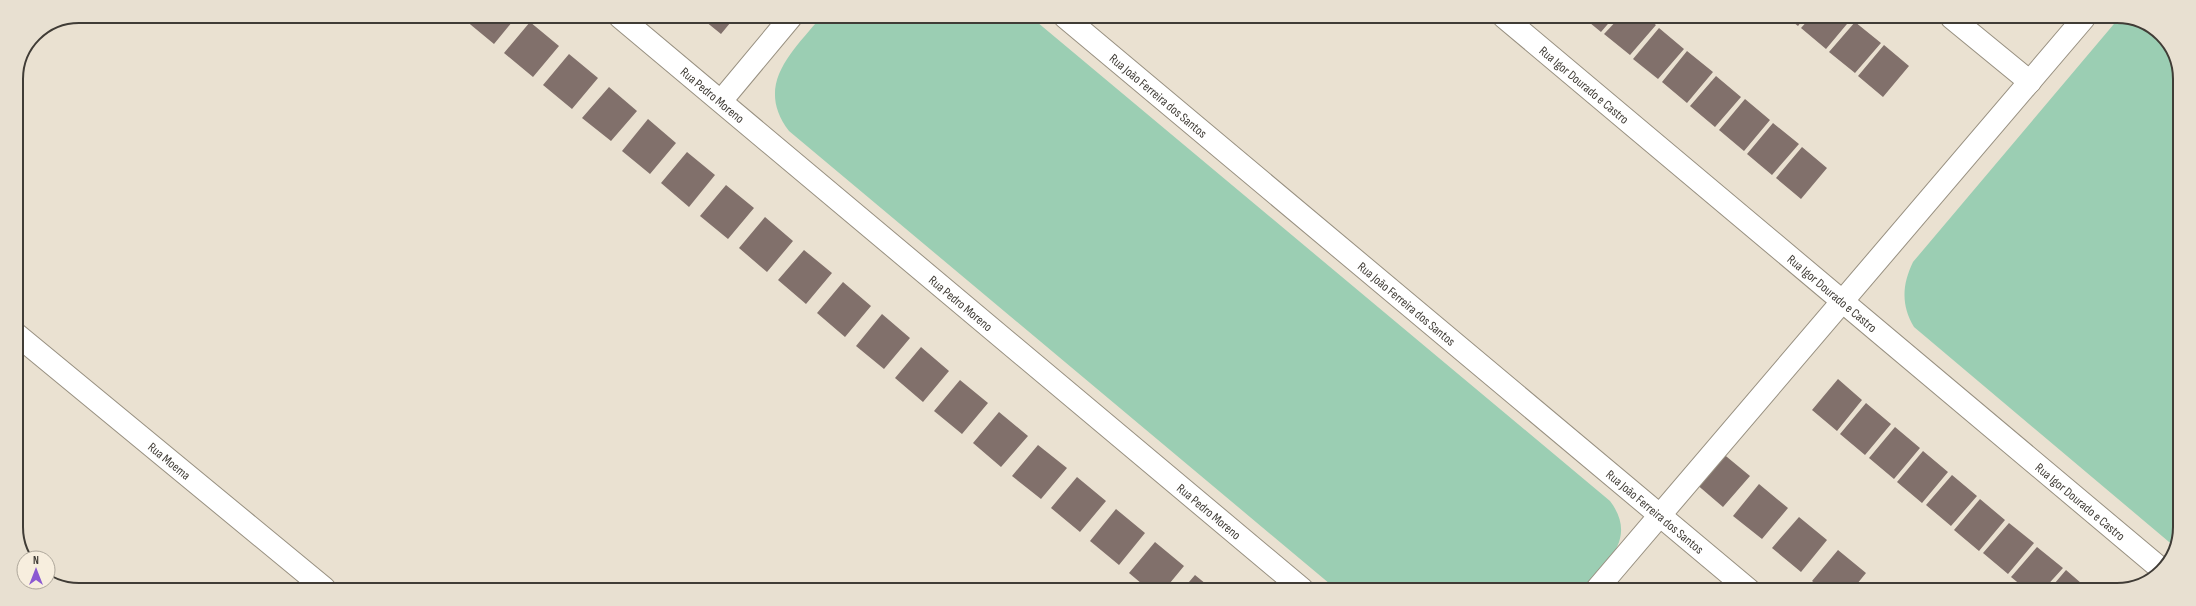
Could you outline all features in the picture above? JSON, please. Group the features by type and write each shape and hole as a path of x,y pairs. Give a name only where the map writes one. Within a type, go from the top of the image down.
{"street":[{"name":"Rua Pedro Moreno","path":"627,23 1295,583"},
{"path":"720,101 786,23"},
{"name":"Rua João Ferreira dos Santos","path":"1072,23 1740,583"},
{"name":"Rua Igor Dourado e Castro","path":"1510,23 2157,566"},
{"path":"1958,23 2030,82"},
{"path":"1603,583 2080,23"},
{"name":"Rua Moema","path":"23,340 318,583"}],"green space":[{"path":"816,23 1038,23 1610,501 1618,514 1621,527 1620,538 1616,549 1588,583 1329,583 789,131 779,114 775,99 776,84 781,70 799,43"},
{"path":"2115,23 2124,23 2142,29 2148,32 2159,42 2169,58 2173,75 2173,534 2170,543 1914,327 1907,311 1904,295 1909,270 1913,262"}],"building":[{"path":"469,23 511,23 494,44"},
{"path":"529,23 531,23 559,46 533,77 504,53"},
{"path":"707,23 730,23 721,34"},
{"path":"1590,23 1609,23 1601,32"},
{"path":"1614,23 1653,23 1656,25 1630,55 1604,34"},
{"path":"1806,23 1848,23 1826,49 1801,28"},
{"path":"1854,23 1856,23 1881,43 1855,73 1829,52"},
{"path":"1659,28 1684,49 1658,79 1633,59"},
{"path":"1884,45 1909,66 1883,97 1858,76"},
{"path":"1687,51 1713,72 1687,103 1662,82"},
{"path":"569,54 598,78 572,109 543,85"},
{"path":"1716,76 1741,97 1715,127 1690,106"},
{"path":"609,87 637,111 611,141 582,118"},
{"path":"1745,99 1770,120 1744,151 1719,130"},
{"path":"648,119 676,143 650,174 622,151"},
{"path":"1773,123 1799,144 1772,175 1747,154"},
{"path":"1802,147 1827,168 1801,199 1776,178"},
{"path":"687,152 715,175 689,207 661,183"},
{"path":"726,185 754,208 728,239 700,216"},
{"path":"765,217 793,241 767,272 739,248"},
{"path":"804,250 832,273 806,304 778,280"},
{"path":"843,282 871,306 845,337 817,313"},
{"path":"882,314 910,338 884,369 856,346"},
{"path":"921,347 949,371 923,402 895,378"},
{"path":"1838,379 1862,400 1837,431 1812,410"},
{"path":"960,380 988,403 962,434 934,411"},
{"path":"1866,403 1891,424 1865,455 1840,434"},
{"path":"999,412 1028,436 1001,467 973,443"},
{"path":"1895,427 1920,448 1894,479 1869,458"},
{"path":"1038,445 1067,468 1041,499 1012,476"},
{"path":"1923,451 1948,472 1922,503 1897,482"},
{"path":"1721,452 1750,476 1723,507 1695,483"},
{"path":"1952,475 1977,496 1951,526 1926,505"},
{"path":"1077,477 1106,501 1080,532 1051,508"},
{"path":"1759,484 1788,508 1762,539 1733,516"},
{"path":"1980,499 2005,520 1979,551 1954,530"},
{"path":"1116,509 1145,533 1119,565 1090,541"},
{"path":"1799,517 1827,540 1801,572 1772,548"},
{"path":"2009,523 2034,543 2008,574 1983,553"},
{"path":"1155,542 1184,566 1170,583 1141,583 1129,573"},
{"path":"2037,547 2063,568 2049,583 2018,583 2011,577"},
{"path":"1838,550 1866,573 1858,583 1814,583 1812,581"},
{"path":"2066,570 2081,583 2055,583"},
{"path":"1195,575 1205,583 1188,583"}]}
